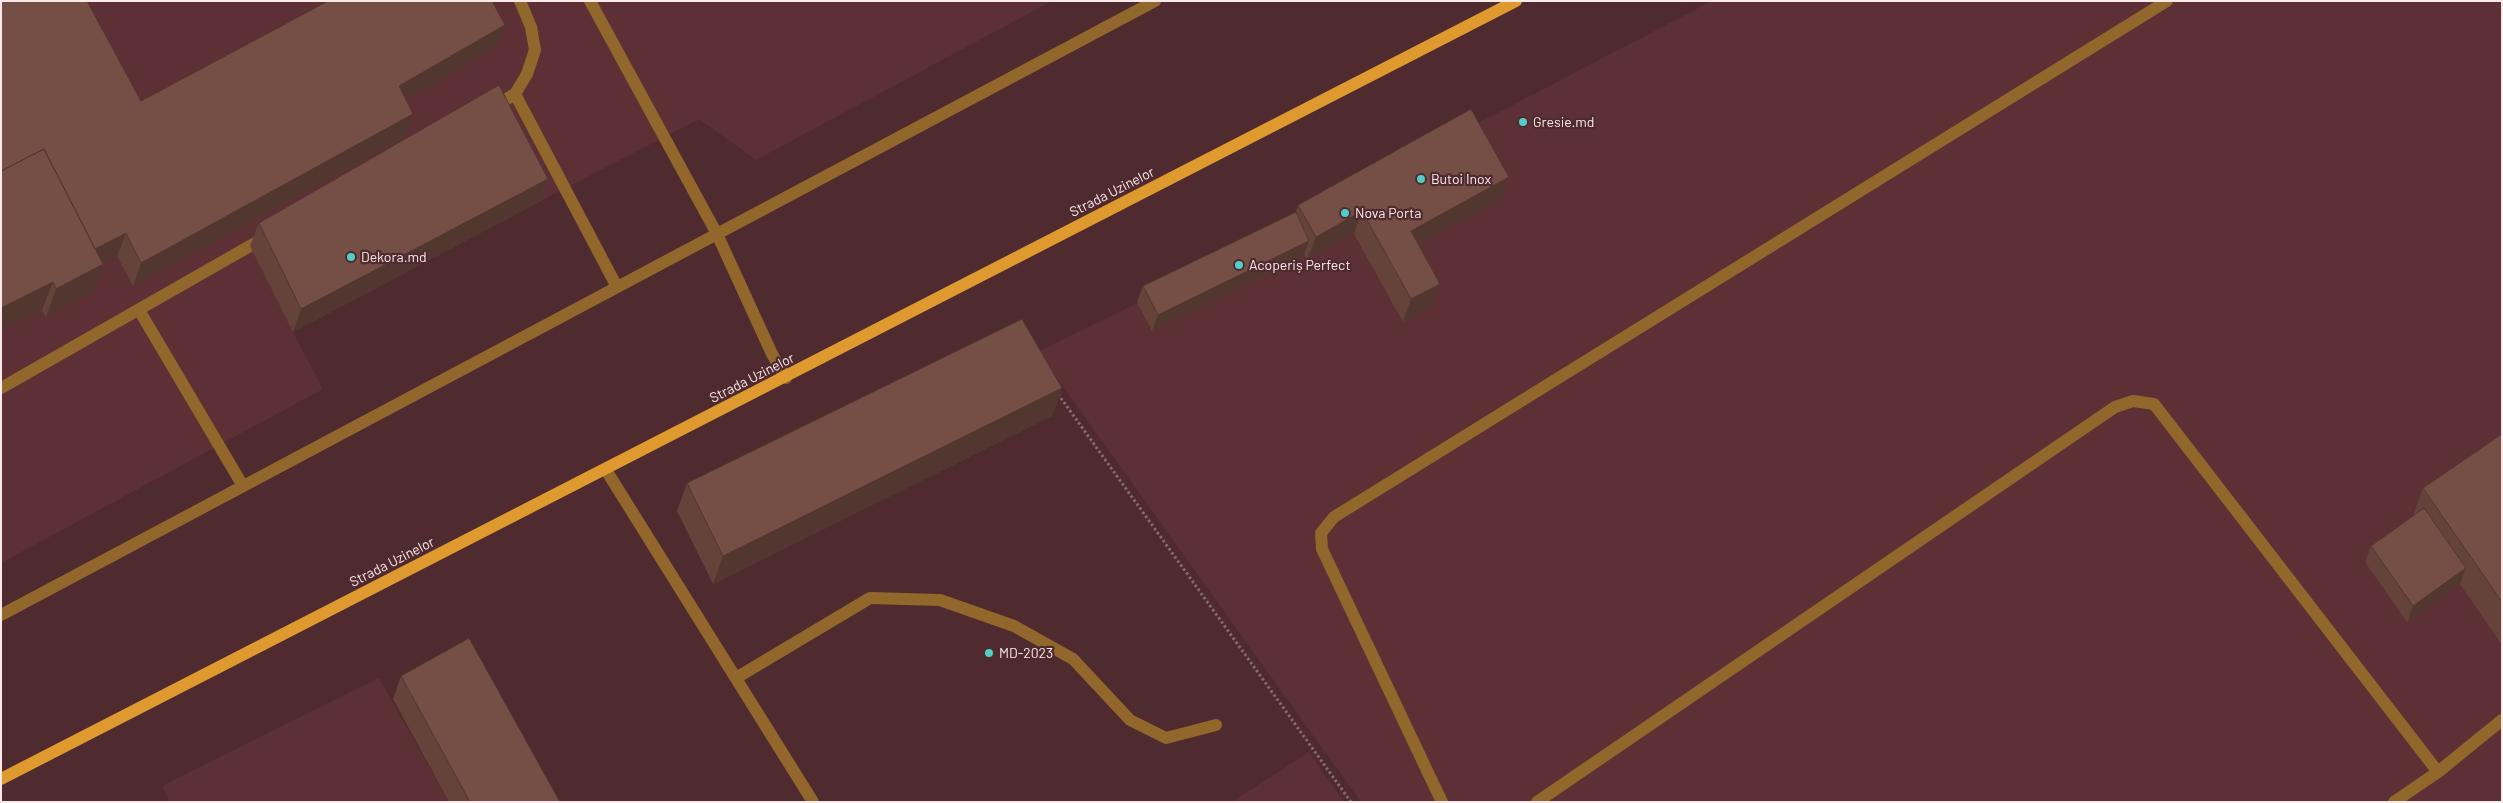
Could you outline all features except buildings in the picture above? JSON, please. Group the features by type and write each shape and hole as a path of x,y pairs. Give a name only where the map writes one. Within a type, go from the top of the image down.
{"main road":[{"name":"Strada Uzinelor","path":"1,779 786,378 1516,1"}],"lane":[{"path":"483,113 516,94 527,74 535,50 531,27 520,1"},
{"path":"1,615 1155,1"},
{"path":"1442,802 1322,549 1321,533 1334,517 2167,1"},
{"path":"596,3 717,234 772,354 786,378"},
{"path":"516,94 617,287"},
{"path":"1,388 276,231"},
{"path":"139,310 243,486"},
{"path":"1537,802 2106,413 2133,401 2154,404 2438,772"},
{"path":"606,470 813,802"},
{"path":"736,678 870,598 940,600 1014,626 1073,659 1130,720 1166,738 1216,725"},
{"path":"2394,802 2438,772 2502,720"}],"path":[{"path":"1054,390 1351,802"}],"shaded area":[{"path":"1,1 1052,1 756,160 699,119 539,202 491,109 293,332 323,389 1,563"},
{"path":"1712,1 2502,1 2502,802 1361,802 1038,352 1290,228 1463,131"},
{"path":"379,678 449,802 170,802 162,786"},
{"path":"1309,752 1344,802 1232,802"}],"place":[{"name":"Gresie.md","path":"1523,122"},
{"name":"Butoi Inox","path":"1421,179"},
{"name":"Nova Porta","path":"1345,213"},
{"name":"Dekora.md","path":"351,257"},
{"name":"Acoperiș Perfect","path":"1239,265"},
{"name":"MD-2023","path":"989,653"}]}
